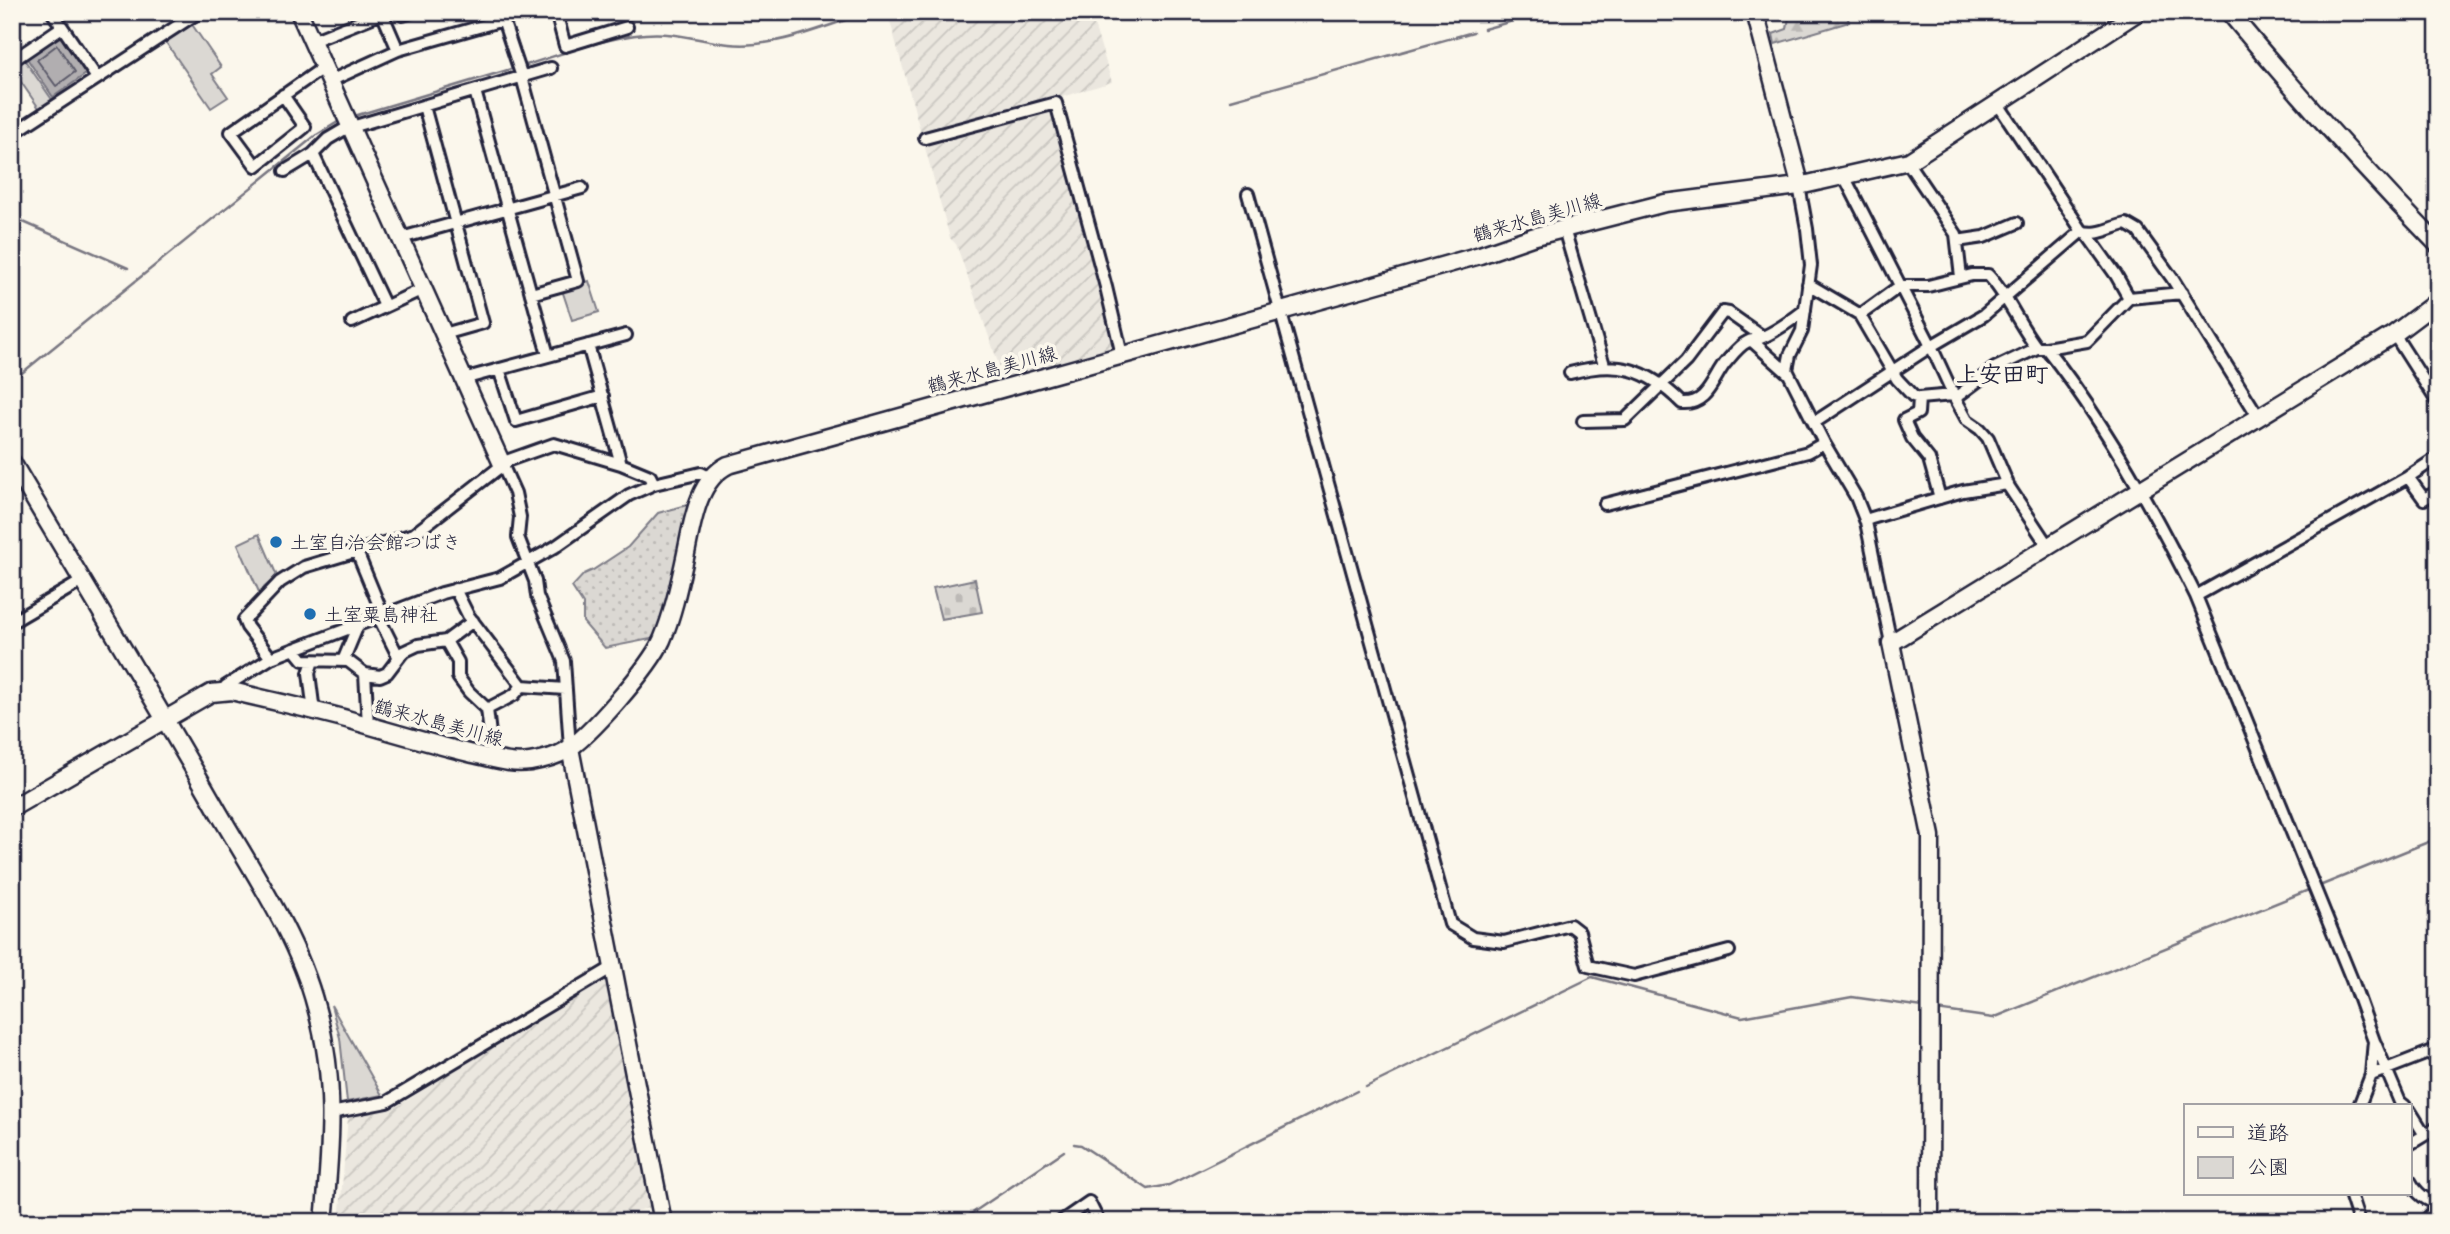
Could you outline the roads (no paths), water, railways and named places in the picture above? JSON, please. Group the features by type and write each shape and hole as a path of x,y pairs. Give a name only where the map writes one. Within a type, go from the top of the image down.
{"street":[{"path":"52,12 97,78"},
{"path":"12,134 198,12"},
{"path":"299,12 515,493 520,517 518,537 535,581 537,596 564,661 570,748 663,1222"},
{"path":"556,12 565,46 627,27"},
{"path":"1755,12 1798,176 1811,265 1802,331 1790,355 1787,370 1824,443 1856,497 1865,520 1931,835 1930,1222"},
{"name":"鶴来水島美川線","path":"222,691 232,691 368,725 513,764 549,758 570,748 625,691 653,657 675,599 705,486 719,470 750,458 1279,312 1480,255 1532,237 1665,203 1799,186 1909,161 2138,12"},
{"path":"2229,12 2321,120 2438,245"},
{"path":"312,41 382,13 398,50"},
{"path":"283,95 305,127 256,166 231,132 283,95 327,74 398,50 503,20 522,77 578,281 531,294"},
{"path":"12,61 62,27"},
{"path":"285,171 313,154 348,121 424,106 551,68"},
{"path":"475,91 548,355"},
{"path":"925,138 1056,103 1122,355"},
{"path":"1998,104 2129,298"},
{"path":"424,106 483,323 444,334"},
{"path":"313,154 385,306"},
{"path":"1909,161 1956,234 1961,277"},
{"path":"1844,177 1966,420 1980,429 1987,438 2007,484 2048,546"},
{"path":"401,238 582,188"},
{"path":"1248,194 1450,924 1473,938 1504,942 1570,925 1580,932 1588,965 1634,975 1730,951"},
{"path":"1957,241 1984,237 2017,223"},
{"path":"1815,422 1931,346 1984,315 2084,232 2099,233 2126,224 2138,231 2182,293 2258,416"},
{"path":"1564,229 1604,365"},
{"path":"1860,315 1900,286 1928,286 1961,277 1988,275 1998,285 2003,298 2041,348 2071,380 2170,542 2196,596 2374,1041 2402,1104"},
{"path":"1808,284 1860,315 1903,387 1919,398 1954,397 1995,368 2041,348 2087,341 2129,298 2182,293"},
{"path":"352,322 423,289"},
{"path":"1891,643 2394,334 2438,301"},
{"path":"1570,373 1604,365 1619,366 1663,385 1682,403 1687,404 1711,389 1721,367 1747,342 1758,339 1805,310"},
{"path":"1583,421 1625,420 1692,354 1723,312 1729,313 1758,339 1790,374"},
{"path":"2394,334 2438,403"},
{"path":"463,379 626,335"},
{"path":"588,345 621,464"},
{"path":"499,369 516,421 603,396"},
{"path":"1919,398 1918,413 1904,420 1912,438 1929,460 1940,498"},
{"path":"1605,504 1808,452 1824,443"},
{"path":"271,658 244,620 280,582 303,567 414,534 509,460 554,444 621,464 650,476 654,484"},
{"path":"2196,596 2408,477 2438,457"},
{"path":"12,462 246,860 297,956 316,1004 331,1086 332,1140 324,1222"},
{"path":"12,807 211,693 222,691 271,658 455,589 500,578 596,519 629,495 654,484 701,473 711,478"},
{"path":"2408,477 2424,499 2438,491"},
{"path":"1865,520 1963,491 2007,484"},
{"path":"294,649 303,660 344,661 356,665 365,674 380,676 387,673 397,662 398,656 357,552"},
{"path":"12,622 82,581"},
{"path":"455,589 472,621 522,686 565,689"},
{"path":"398,656 418,645 446,640 472,621"},
{"path":"344,661 358,625"},
{"path":"446,640 458,662 458,677 487,709 493,759"},
{"path":"313,642 315,662 309,673 314,712"},
{"path":"365,674 368,725"},
{"path":"487,709 514,695 522,686"},
{"path":"331,1113 387,1102 613,967"},
{"path":"2360,1104 2371,1075 2374,1041"},
{"path":"2371,1075 2438,1049"},
{"path":"2412,1114 2425,1135"},
{"path":"2412,1143 2438,1126"},
{"path":"2412,1184 2421,1195 2438,1205 2424,1222"},
{"path":"2351,1196 2359,1222"},
{"path":"1060,1222 1089,1202 1099,1222"}],"water":[{"path":"59,34 86,74 53,97 26,57"}],"waterway":[{"path":"526,65 600,42 645,34 677,35 729,44 764,43 800,35 869,12"},
{"path":"1484,29 1546,12"},
{"path":"1231,100 1473,32"},
{"path":"351,117 511,69"},
{"path":"12,381 315,136 341,120"},
{"path":"12,217 128,268"},
{"path":"2317,887 2438,838"},
{"path":"1937,1010 1993,1018 2311,889"},
{"path":"1366,1087 1592,977 1742,1017 1852,997 1923,1007"},
{"path":"1074,1144 1081,1145 1148,1189 1169,1185 1357,1091"},
{"path":"959,1222 1064,1151"}],"place":[{"name":"土室自治会館つばき","path":"276,542"},
{"name":"土室粟島神社","path":"310,614"}],"district":[{"name":"上安田町","path":"2002,374"}]}
